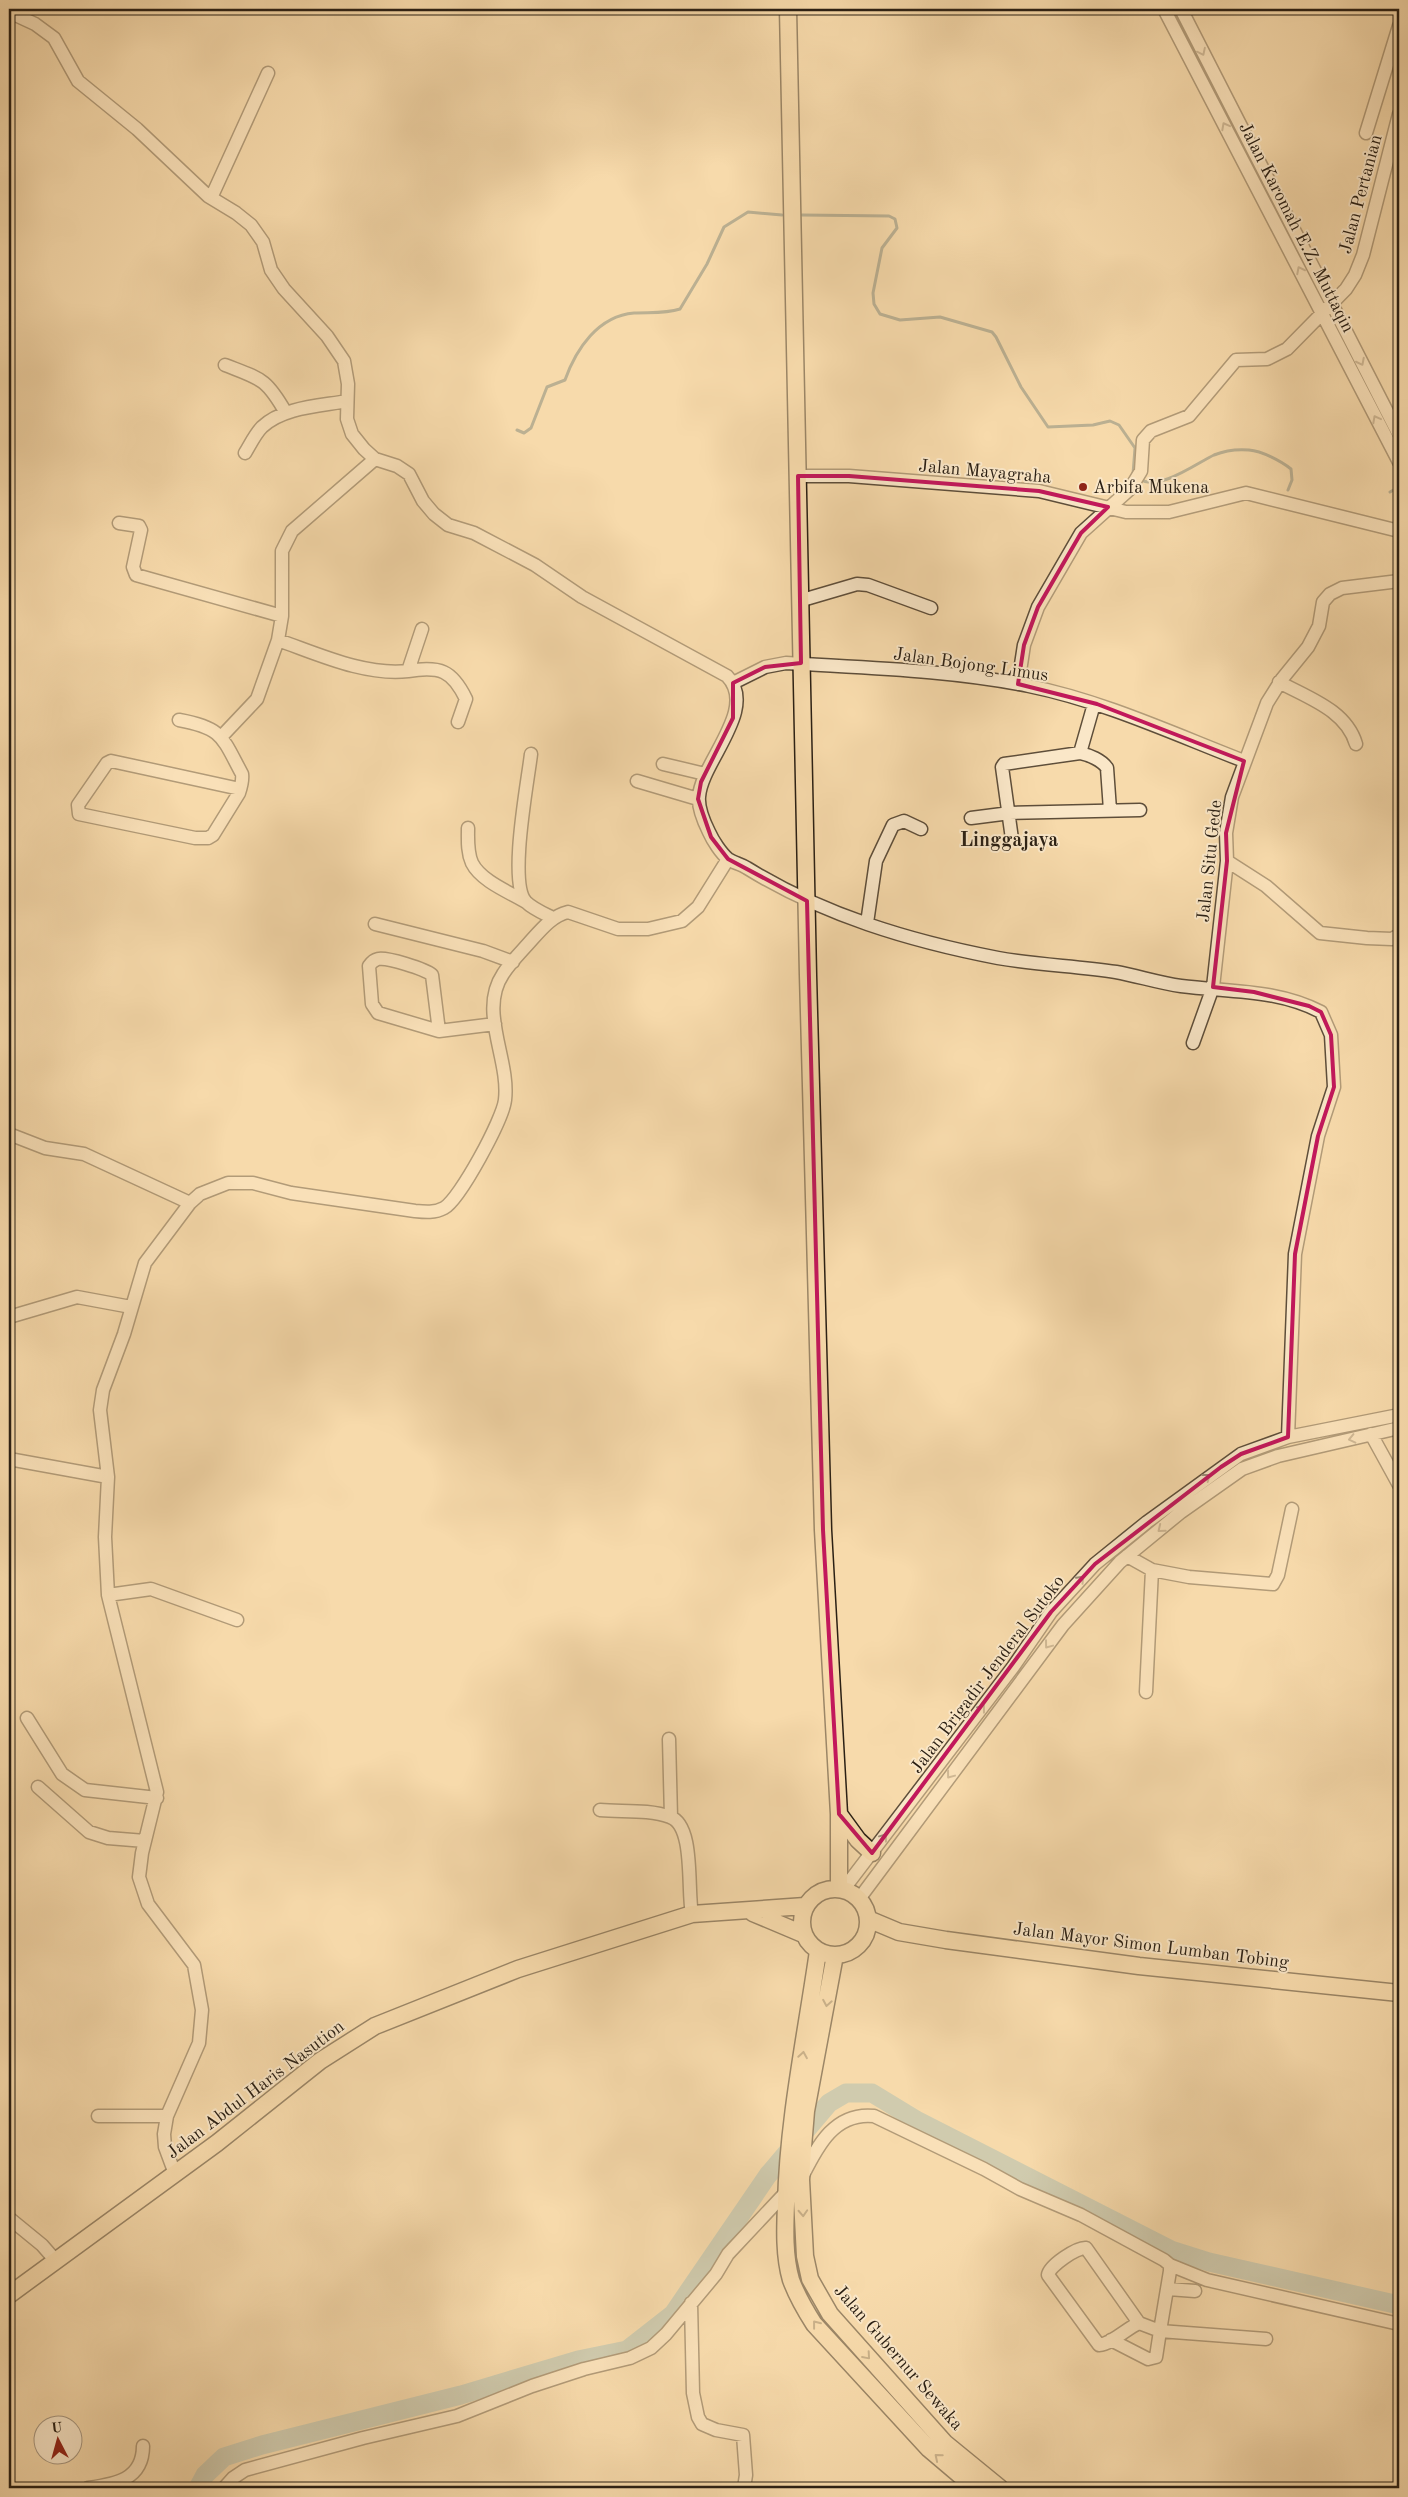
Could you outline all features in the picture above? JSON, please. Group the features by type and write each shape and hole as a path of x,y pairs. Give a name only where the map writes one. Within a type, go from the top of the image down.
{"main road":[{"path":"788,9 799,600 823,1530 839,1814 838,1853 841,1890"},
{"path":"839,1814 858,1840 872,1853"},
{"path":"817,1894 828,1890 841,1890 858,1899 865,1908 868,1919 868,1933 849,1952 835,1955 818,1951 809,1944 803,1934 801,1920 805,1906 817,1894 838,1853"},
{"path":"751,1912 805,1906"},
{"name":"Jalan Abdul Haris Nasution","path":"9,2295 175,2174 320,2061 375,2026 518,1969 692,1914 719,1911 751,1912"},
{"path":"751,1912 803,1934"},
{"name":"Jalan Mayor Simon Lumban Tobing","path":"868,1919 899,1932 1139,1966 1399,1993"},
{"name":"Jalan Mayor Simon Lumban Tobing","path":"861,1942 899,1932"},
{"path":"818,1951 794,2177 786,2192 785,2238 791,2279 814,2324 929,2449 975,2488"},
{"path":"797,2142 806,2111 803,2089 835,1955"},
{"name":"Jalan Gubernur Sewaka","path":"794,2177 805,2256 810,2279 818,2297 830,2314 945,2443 1000,2488"}],"street":[{"path":"1166,12 1180,9"},
{"name":"Jalan Karomah E.Z. Muttaqin","path":"1180,9 1399,435"},
{"path":"9,12 35,24 54,38 78,80 137,129 164,157 211,198 236,213 251,225 263,242 271,270 284,289 335,346 344,361 348,384 347,419 352,434 364,449 375,458 397,466 409,474 423,501 434,514 448,525 474,533 535,565 582,597 727,676 733,683 736,697 733,718 705,774 698,799 711,837 728,859 806,901 899,934 999,958 1117,972 1180,986 1213,987 1254,992 1294,1000 1322,1012 1331,1035 1334,1087 1318,1136 1295,1254 1288,1437"},
{"name":"Jalan Karomah E.Z. Muttaqin","path":"1166,12 1399,462"},
{"path":"1366,133 1395,53 1399,26"},
{"path":"211,198 268,73"},
{"name":"Jalan Pertanian","path":"1108,507 1130,489 1138,476 1143,440 1151,431 1189,416 1236,360 1267,359 1286,349 1346,289 1355,275 1363,255 1399,114"},
{"path":"226,365 260,379 267,384 286,413"},
{"path":"245,453 264,426 286,413 347,401"},
{"path":"222,736 257,699 278,640 282,616 282,551 292,531 375,458"},
{"name":"Jalan Mayagraha","path":"798,476 849,476 1039,490 1126,512 1169,512 1246,494 1399,531"},
{"path":"1018,684 1024,645 1038,607 1081,533 1108,507"},
{"path":"119,523 139,526 141,530 132,567 136,575 282,616"},
{"name":"Jalan Situ Gede","path":"1193,1044 1213,987 1227,861 1226,833 1232,797 1267,703 1280,682 1308,647 1319,626 1323,602 1330,594 1342,588 1399,580"},
{"path":"799,600 857,584 868,585 931,608"},
{"path":"408,671 422,629"},
{"path":"278,640 335,660 362,667 393,672 430,667 444,672 458,683 466,699 458,722"},
{"name":"Jalan Bojong Limus","path":"733,683 765,667 786,662 929,674 1018,684 1097,705 1244,761"},
{"path":"1280,682 1336,713 1345,722 1356,744"},
{"path":"1083,754 1097,705"},
{"path":"179,720 212,728 222,736 242,774 240,789 213,835 202,839 82,816 77,810 107,763 111,761 240,789"},
{"path":"526,902 522,892 519,870 522,809 531,754"},
{"path":"1012,839 1010,813 1002,768 1004,764 1083,754 1104,763 1107,768 1110,810"},
{"path":"663,764 705,774"},
{"path":"637,781 698,799"},
{"path":"972,818 1010,813 1140,810"},
{"path":"867,923 876,861 893,825 904,821 921,830"},
{"path":"468,828 468,848 471,861 476,869 497,886 553,918"},
{"path":"175,2174 164,2141 167,2116 199,2043 202,2010 194,1966 154,1914 139,1877 145,1840 157,1792 108,1595 106,1537 108,1477 100,1400 145,1263 190,1203 200,1194 215,1186 236,1183 253,1184 291,1193 414,1211 434,1212 445,1208 468,1180 502,1112 505,1101 503,1062 495,1024 494,1002 497,987 503,974 553,918 568,912 618,929 635,930 682,921 698,907 728,859"},
{"path":"1227,861 1266,886 1320,933 1392,939 1399,935"},
{"path":"376,924 483,951 513,962"},
{"path":"439,1031 432,974 380,958 371,963 369,966 372,1004 378,1014 439,1031 495,1024"},
{"path":"9,1134 45,1148 84,1154 190,1203"},
{"path":"9,1316 77,1297 131,1307"},
{"name":"Jalan Brigadir Jenderal Sutoko","path":"841,1890 872,1853 1013,1667 1051,1612 1095,1564 1178,1507 1241,1454 1288,1437 1399,1415"},
{"path":"858,1899 1063,1625 1127,1556 1178,1507 1242,1469 1278,1456 1399,1428"},
{"path":"1371,1434 1399,1485"},
{"path":"9,1459 108,1477"},
{"path":"1127,1556 1152,1570 1189,1577 1264,1585 1273,1584 1278,1575 1292,1509"},
{"path":"1146,1692 1152,1570"},
{"path":"108,1595 151,1589 237,1620"},
{"path":"1051,1612 1063,1625"},
{"path":"27,1718 62,1774 86,1790 157,1798"},
{"path":"669,1739 671,1817"},
{"path":"38,1787 89,1832 108,1838 145,1840"},
{"path":"600,1810 656,1814 671,1817 681,1823 686,1837 692,1914"},
{"path":"98,2116 167,2116"},
{"path":"794,2177 841,2122 855,2116 874,2116 984,2169 1020,2189 1081,2215 1170,2265 1207,2280 1399,2324"},
{"path":"224,2488 233,2478 245,2470 363,2438 457,2416 532,2386 584,2369 630,2358 651,2348 666,2334 716,2274 728,2254 786,2192"},
{"path":"9,2218 42,2245 56,2261"},
{"path":"1139,2322 1111,2340 1099,2345 1048,2275 1051,2268 1078,2248 1086,2248 1139,2322 1160,2331 1266,2339"},
{"path":"1111,2340 1148,2359 1156,2357 1168,2289 1170,2265"},
{"path":"1168,2289 1195,2291"},
{"path":"691,2302 694,2406 702,2424 716,2430 743,2435 746,2475 744,2488"},
{"path":"88,2488 118,2483 128,2477 136,2470 143,2459 143,2446"}],"highlighted area":[{"path":"798,476 849,476 1039,491 1108,507 1081,533 1038,607 1024,645 1018,684 1097,704 1244,761 1226,833 1227,861 1213,987 1254,992 1309,1006 1321,1012 1331,1035 1334,1087 1318,1136 1295,1254 1288,1437 1241,1454 1221,1467 1095,1564 1051,1612 872,1853 839,1814 823,1530 807,901 728,859 711,837 698,799 701,782 733,718 733,683 765,667 801,663"}],"waterway":[{"path":"517,430 524,433 531,428 547,387 565,380 582,346 599,327 621,315 669,312 680,309 707,264 724,227 748,212 782,215"},
{"path":"802,215 889,216 895,219 897,228 882,248 873,293 874,304 880,314 900,320 940,317 992,332 1021,387 1048,427 1093,425 1110,421 1119,425 1135,448 1133,474 1135,475"},
{"path":"1140,479 1148,482 1157,482 1177,475 1214,455 1227,451 1249,450 1260,452 1291,469 1292,480 1288,490"},
{"path":"1390,492 1399,487"},
{"path":"198,2488 205,2475 224,2457 262,2445 461,2395 578,2360 627,2350 673,2314 768,2175 829,2103 846,2093 872,2093 918,2121 1171,2250 1209,2262 1399,2305"}],"place":[{"name":"Arbifa Mukena","path":"1083,487"}],"district":[{"name":"Linggajaya","path":"1009,839"}]}
